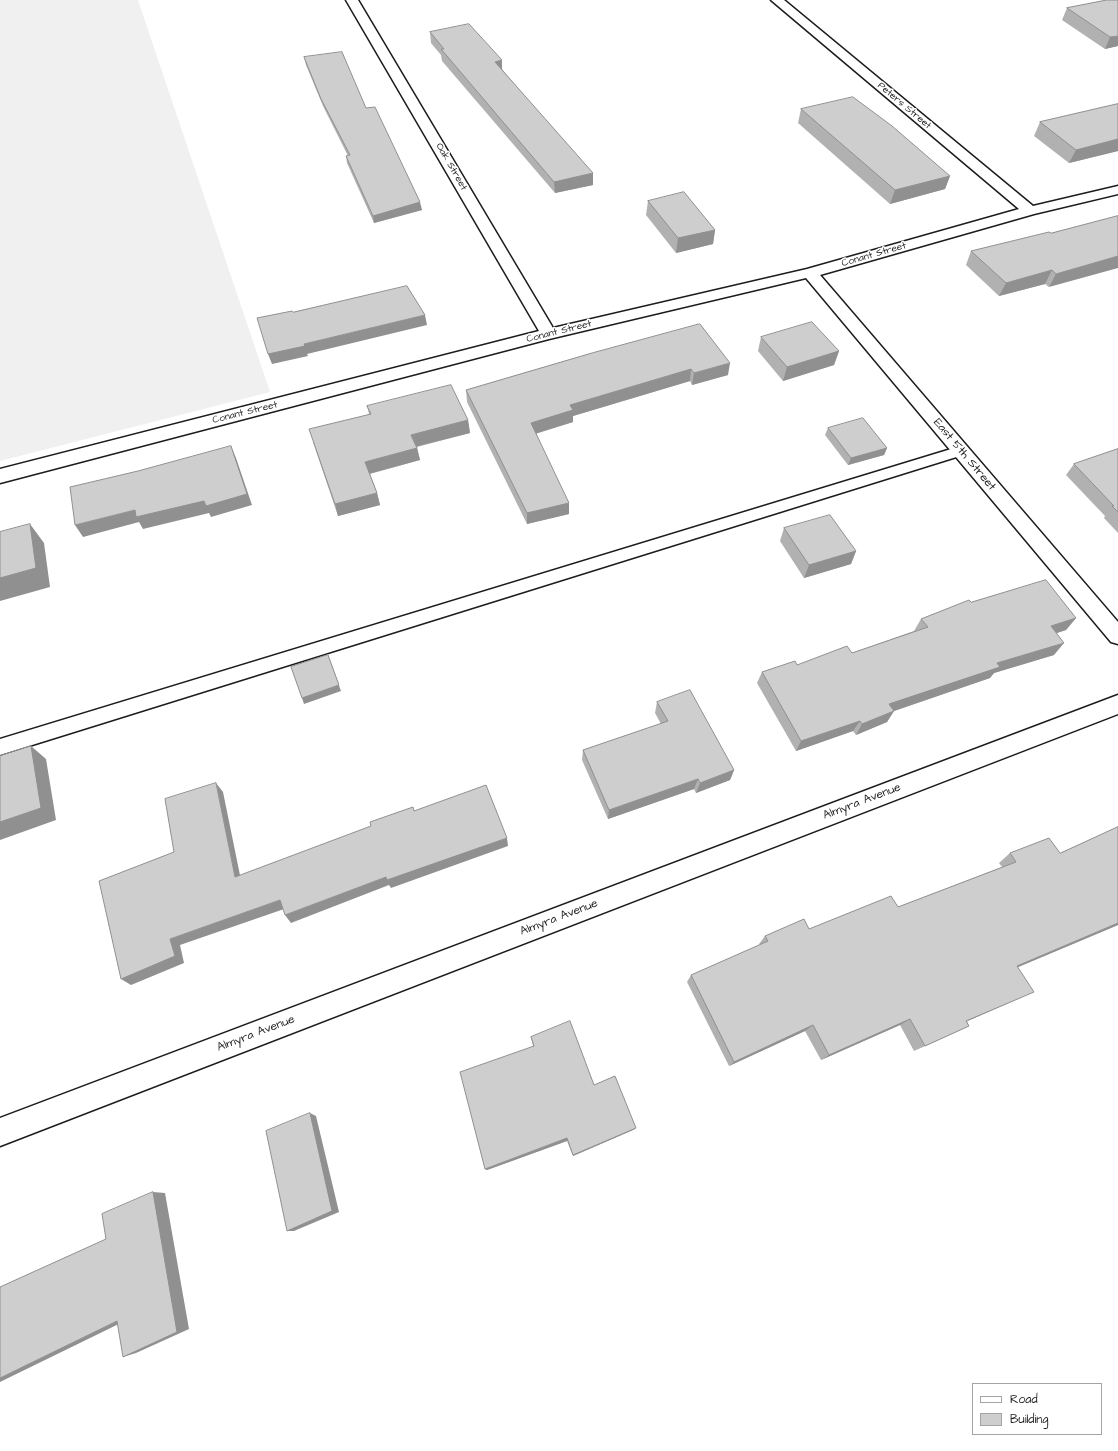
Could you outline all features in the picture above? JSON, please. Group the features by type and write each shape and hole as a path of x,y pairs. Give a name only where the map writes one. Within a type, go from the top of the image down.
{"street":[{"name":"Oak Street","path":"352,0 549,334"},
{"name":"Peters Street","path":"777,0 1030,211"},
{"name":"Conant Street","path":"0,476 549,334 810,273 1030,211 1118,190"},
{"name":"East 5th Street","path":"810,273 1118,636"},
{"name":"Almyra Avenue","path":"0,1132 1118,704"}],"lane":[{"path":"0,746 961,451"}],"shaded area":[{"path":"0,0 138,0 270,392 0,461"}],"building":[{"path":"1107,0 1118,0 1118,36 1110,37 1067,8"},
{"path":"469,24 502,60 495,62 593,173 554,182 441,49 444,49 430,32"},
{"path":"342,52 366,108 375,107 420,202 373,216 346,156 350,155 321,99 304,57"},
{"path":"853,97 892,126 950,176 895,190 801,109"},
{"path":"1118,104 1118,139 1076,150 1040,122"},
{"path":"684,192 715,230 678,238 648,201"},
{"path":"1118,216 1118,256 1056,274 1052,270 1006,283 971,251 1049,232 1051,233"},
{"path":"407,286 425,315 268,354 257,318 293,312"},
{"path":"812,322 839,351 787,367 761,337"},
{"path":"700,324 730,363 694,373 691,369 570,405 573,410 531,423 569,503 527,513 466,390 592,353"},
{"path":"451,385 468,420 411,435 417,448 365,462 377,493 335,504 309,429 371,414 367,406"},
{"path":"863,418 887,448 851,458 828,428"},
{"path":"231,446 247,494 206,506 204,501 136,517 135,510 75,525 70,487 138,471"},
{"path":"1118,449 1118,512 1074,464"},
{"path":"830,515 856,551 809,565 784,528"},
{"path":"30,524 36,568 0,578 0,532"},
{"path":"1046,580 1076,618 1051,626 1064,643 997,663 1000,667 889,704 894,711 862,724 860,721 801,741 762,672 795,661 797,665 847,646 852,653 928,627 921,619 969,600 971,602"},
{"path":"328,655 339,685 302,698 291,667"},
{"path":"690,690 734,770 700,783 698,779 609,810 583,750 668,721 657,702"},
{"path":"31,746 41,808 0,822 0,756"},
{"path":"216,783 235,877 371,826 370,822 413,807 414,811 486,785 507,838 387,880 386,877 285,915 280,900 170,939 175,956 121,979 99,881 174,852 165,799"},
{"path":"1118,827 1118,923 1017,966 1034,992 966,1021 969,1026 925,1046 910,1019 829,1055 813,1025 734,1062 691,975 768,941 765,936 804,919 809,929 891,896 898,907 1016,862 1010,853 1049,838 1060,853"},
{"path":"570,1021 594,1085 615,1076 636,1128 573,1155 567,1138 485,1169 460,1072 534,1046 531,1037"},
{"path":"310,1113 332,1211 287,1231 266,1131"},
{"path":"153,1192 177,1332 123,1357 117,1321 0,1378 0,1287 106,1239 102,1214"}]}
